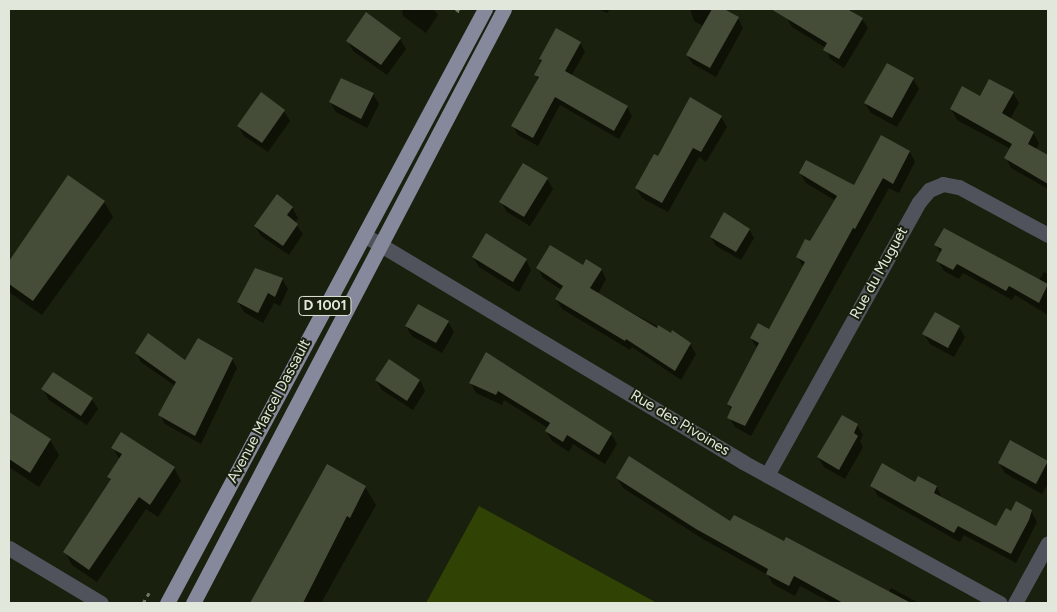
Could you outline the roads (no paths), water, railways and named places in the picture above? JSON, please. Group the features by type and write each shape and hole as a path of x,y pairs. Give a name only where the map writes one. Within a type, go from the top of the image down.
{"main road":[{"name":"Avenue Marcel Dassault","path":"167,603 485,9"},
{"name":"Avenue Marcel Dassault","path":"193,603 504,9"}],"street":[{"name":"Rue du Muguet","path":"767,475 919,202 929,190 943,184 959,187 1048,235"},
{"name":"Rue des Pivoines","path":"364,235 767,475 1000,603"},
{"path":"1015,603 1048,543"},
{"path":"9,548 101,603"}]}
